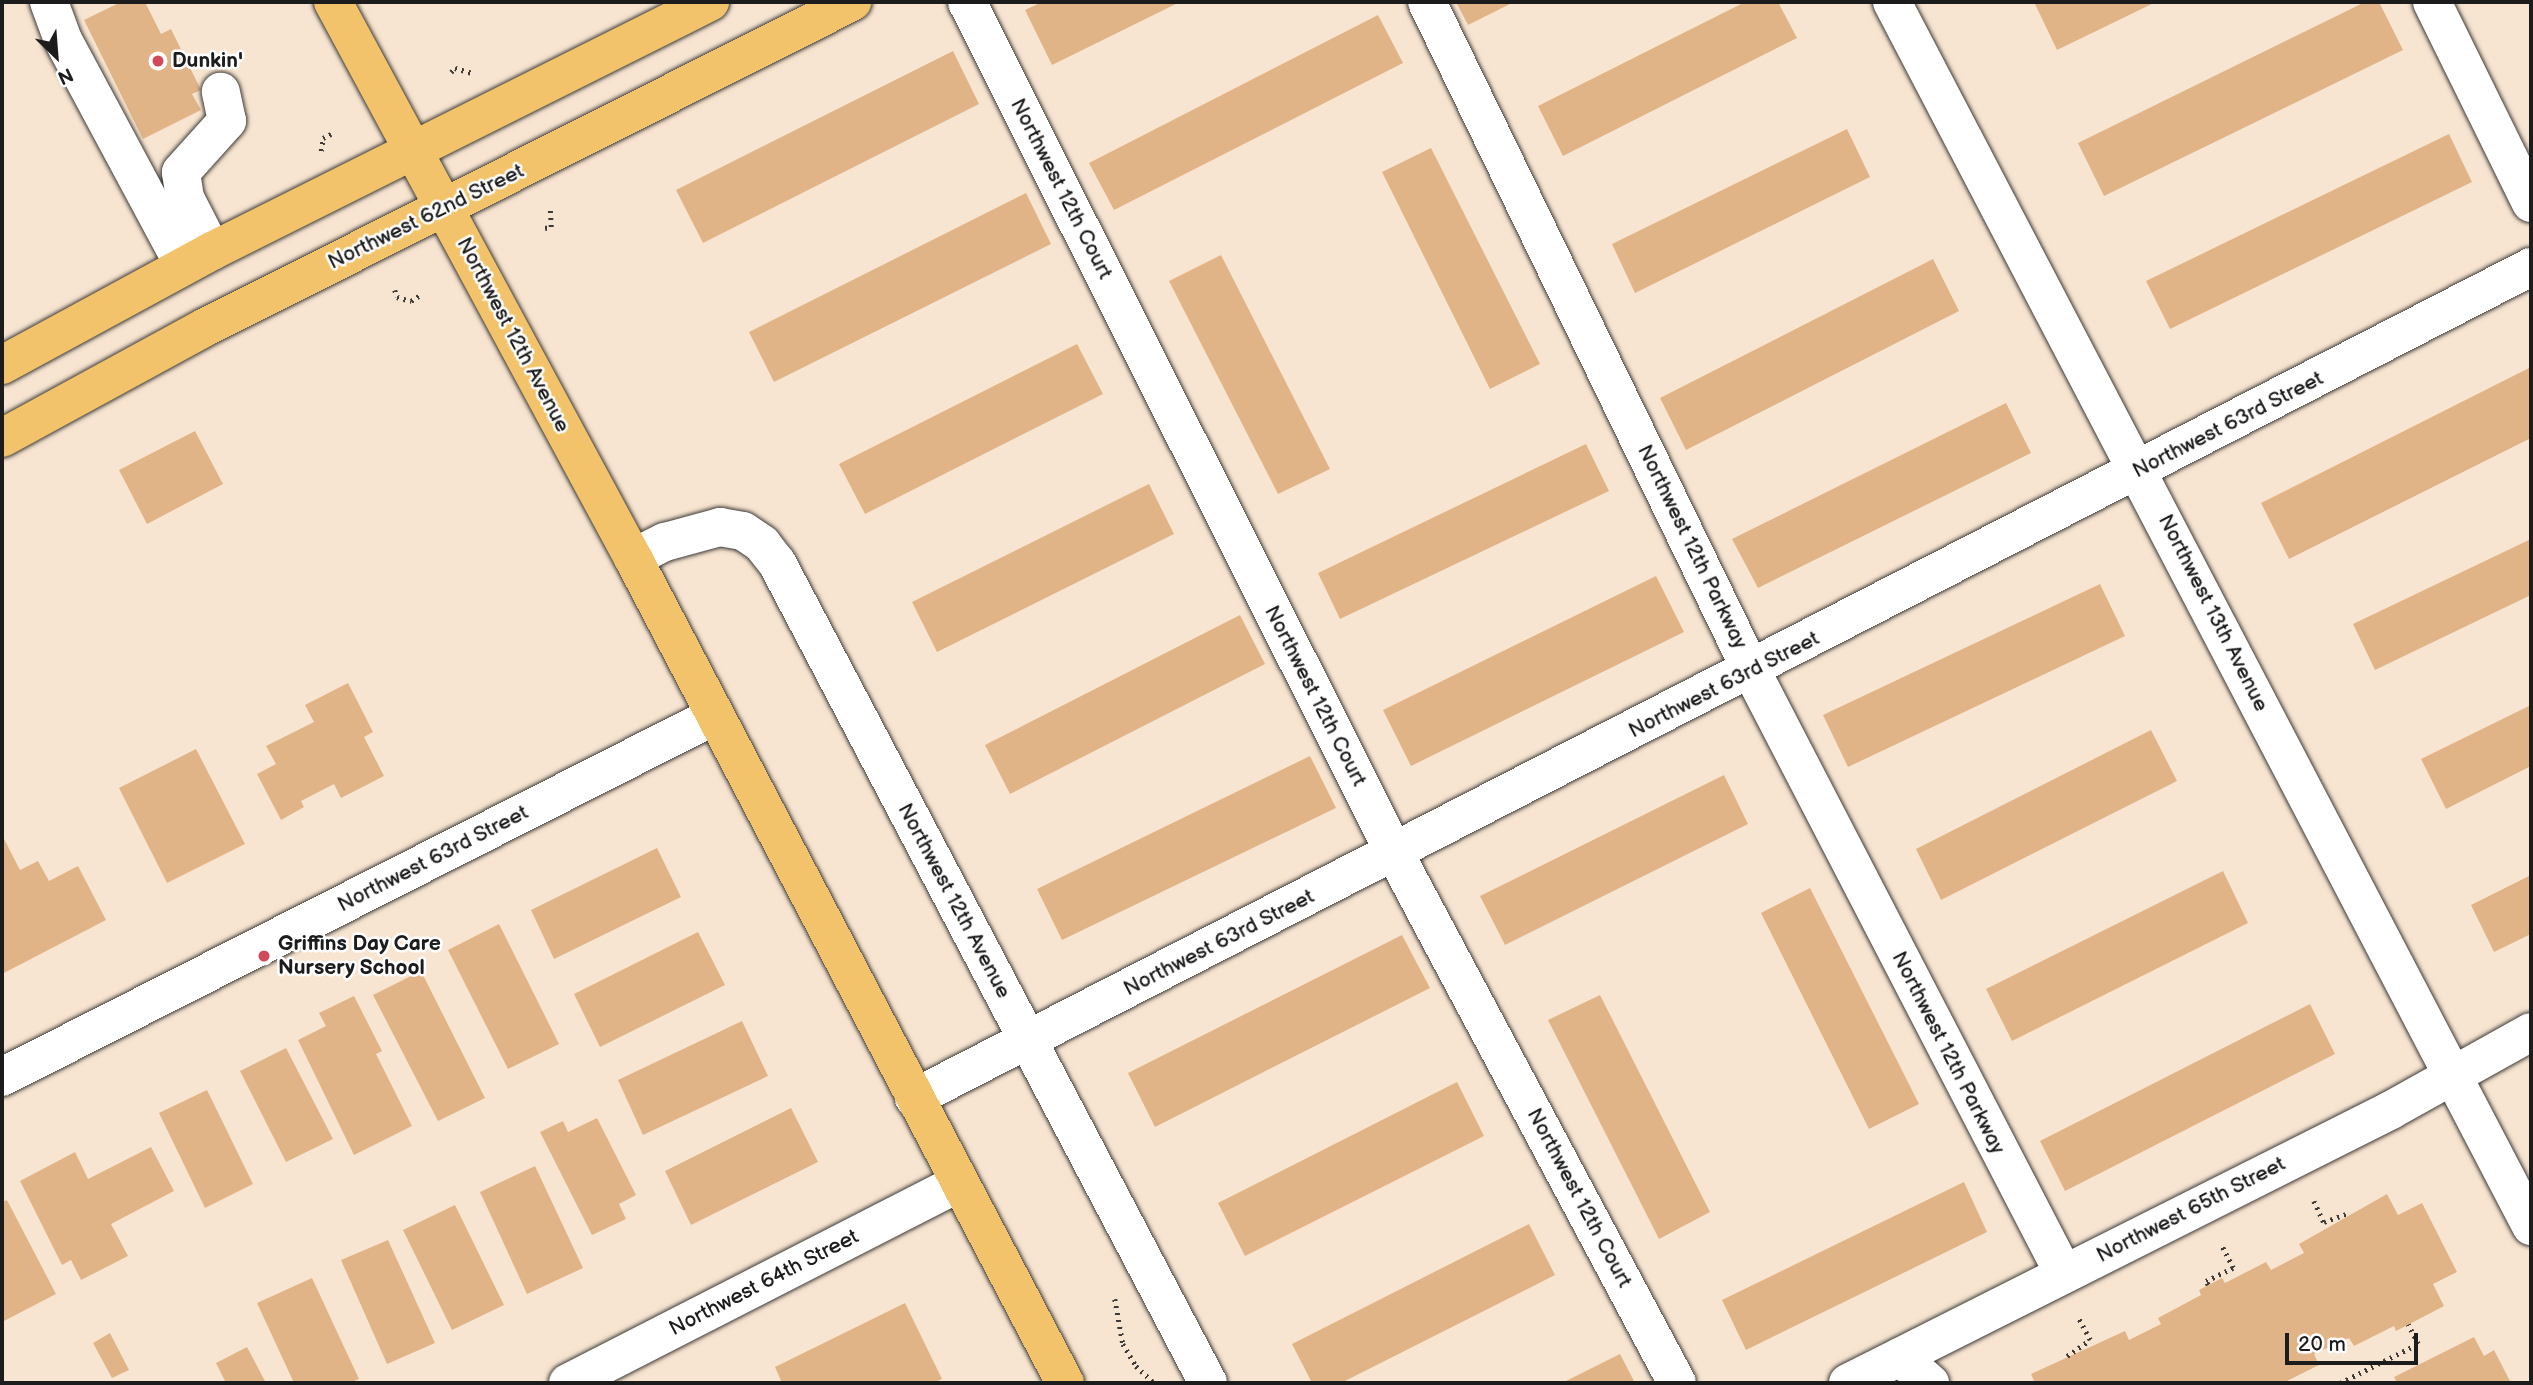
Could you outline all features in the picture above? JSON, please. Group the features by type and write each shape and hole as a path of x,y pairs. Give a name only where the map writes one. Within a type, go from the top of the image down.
{"main road":[{"name":"Northwest 12th Avenue","path":"332,2 416,152 633,558 1065,1383"},
{"path":"2,365 198,258 416,152 710,2"},
{"name":"Northwest 62nd Street","path":"2,438 213,323 852,2"}],"street":[{"path":"50,2 63,40 198,258"},
{"name":"Northwest 12th Court","path":"967,2 1395,854 1677,1383"},
{"name":"Northwest 12th Parkway","path":"1427,2 1751,670 2064,1274"},
{"name":"Northwest 13th Avenue","path":"1892,2 2531,1226"},
{"path":"2432,2 2531,203"},
{"path":"198,258 181,172 227,121 221,92"},
{"name":"Northwest 63rd Street","path":"914,1098 1395,854 2531,267"},
{"name":"Northwest 12th Avenue","path":"633,558 665,542 720,527 743,531 762,544 777,563 1208,1383"},
{"name":"Northwest 63rd Street","path":"2,1077 714,716"},
{"name":"Northwest 65th Street","path":"1848,1383 1901,1370 2064,1274 2451,1076 2531,1032"},
{"name":"Northwest 64th Street","path":"568,1383 959,1183"},
{"path":"1901,1370 1930,1383"}],"path":[{"path":"545,228 551,227 550,208"},
{"path":"395,290 397,297 411,300 420,295"},
{"path":"2314,1200 2324,1223 2349,1213"},
{"path":"2208,1286 2206,1282 2233,1268 2222,1246"},
{"path":"2067,1356 2090,1340 2079,1319"},
{"path":"2340,1383 2418,1344 2409,1324"},
{"path":"2352,1377 2355,1383"}],"building":[{"path":"121,2 145,2 161,34 171,29 201,90 192,94 201,110 143,139 84,20"},
{"path":"1042,2 1180,2 1052,65 1025,10"},
{"path":"1456,2 1514,2 1468,25"},
{"path":"1745,2 1778,2 1797,38 1563,156 1538,106"},
{"path":"2034,2 2156,2 2057,50"},
{"path":"2365,2 2379,2 2403,50 2104,196 2078,143"},
{"path":"1378,15 1403,63 1114,210 1089,163"},
{"path":"953,51 979,104 703,243 676,190"},
{"path":"1847,129 1870,177 1635,293 1612,244"},
{"path":"2449,134 2472,182 2170,329 2146,281"},
{"path":"1431,148 1540,364 1490,389 1382,172"},
{"path":"1026,193 1051,244 774,382 749,332"},
{"path":"1221,255 1330,469 1278,494 1169,281"},
{"path":"1933,259 1959,311 1686,450 1660,398"},
{"path":"1077,344 1103,394 865,514 839,464"},
{"path":"2531,367 2531,438 2289,559 2261,503"},
{"path":"2006,403 2031,453 1758,588 1732,539"},
{"path":"195,431 223,484 147,524 119,470"},
{"path":"1586,444 1609,491 1340,619 1318,573"},
{"path":"1149,484 1174,534 937,652 912,602"},
{"path":"2531,539 2531,595 2375,670 2353,624"},
{"path":"1656,576 1684,632 1411,766 1383,710"},
{"path":"2100,584 2125,636 1848,767 1823,715"},
{"path":"1240,615 1265,664 1010,794 985,745"},
{"path":"348,683 373,732 364,737 384,776 341,798 334,784 301,801 304,807 281,820 257,774 276,764 266,746 314,722 305,705"},
{"path":"2531,705 2531,766 2446,809 2421,759"},
{"path":"2151,730 2177,781 1941,900 1916,849"},
{"path":"196,749 245,844 167,883 119,788"},
{"path":"1310,756 1336,808 1062,940 1037,889"},
{"path":"1724,775 1748,824 1505,945 1480,896"},
{"path":"2,835 20,870 38,861 49,881 78,866 106,920 2,974"},
{"path":"657,848 681,897 554,959 531,910"},
{"path":"2223,871 2248,923 2012,1041 1986,989"},
{"path":"2531,875 2531,934 2494,952 2471,905"},
{"path":"1810,888 1919,1104 1869,1129 1761,913"},
{"path":"499,924 559,1044 508,1069 448,950"},
{"path":"698,932 725,985 600,1047 574,994"},
{"path":"1402,935 1430,988 1155,1127 1128,1073"},
{"path":"421,971 485,1098 438,1121 373,995"},
{"path":"1600,995 1710,1212 1659,1239 1548,1020"},
{"path":"354,996 382,1051 376,1054 412,1126 354,1155 298,1040 326,1026 319,1013"},
{"path":"2310,1004 2335,1054 2065,1191 2040,1141"},
{"path":"742,1021 768,1076 643,1135 618,1080"},
{"path":"286,1048 333,1139 286,1162 240,1071"},
{"path":"1457,1082 1484,1136 1245,1256 1218,1203"},
{"path":"207,1090 253,1184 205,1208 159,1113"},
{"path":"791,1108 818,1162 691,1225 665,1171"},
{"path":"597,1118 636,1195 619,1204 626,1219 592,1235 540,1132 563,1121 568,1132"},
{"path":"151,1147 174,1191 111,1224 128,1256 81,1280 71,1260 62,1265 20,1181 75,1152 88,1179"},
{"path":"535,1166 583,1268 527,1294 480,1192"},
{"path":"1964,1182 1987,1232 1746,1350 1722,1300"},
{"path":"2387,1194 2398,1215 2422,1203 2457,1272 2433,1284 2444,1306 2396,1331 2394,1326 2354,1346 2349,1338 2314,1354 2319,1365 2283,1383 2035,1383 2031,1374 2125,1331 2129,1340 2161,1324 2158,1318 2201,1295 2199,1290 2222,1278 2225,1283 2266,1262 2271,1270 2304,1253 2299,1244"},
{"path":"7,1200 56,1294 2,1322 2,1202"},
{"path":"455,1205 504,1305 452,1330 403,1230"},
{"path":"1529,1224 1555,1275 1341,1383 1312,1383 1292,1344"},
{"path":"388,1240 435,1343 387,1364 341,1260"},
{"path":"312,1278 359,1379 349,1383 294,1383 257,1303"},
{"path":"905,1303 942,1379 933,1383 782,1383 775,1367"},
{"path":"110,1333 129,1370 112,1378 93,1343"},
{"path":"2474,1337 2484,1356 2494,1350 2511,1383 2397,1383 2394,1377"},
{"path":"247,1347 266,1383 226,1383 216,1363"},
{"path":"1620,1354 1635,1383 1562,1383"}],"place":[{"name":"Dunkin'","path":"158,61"},
{"name":"Griffins Day Care Nursery School","path":"264,956"}]}
